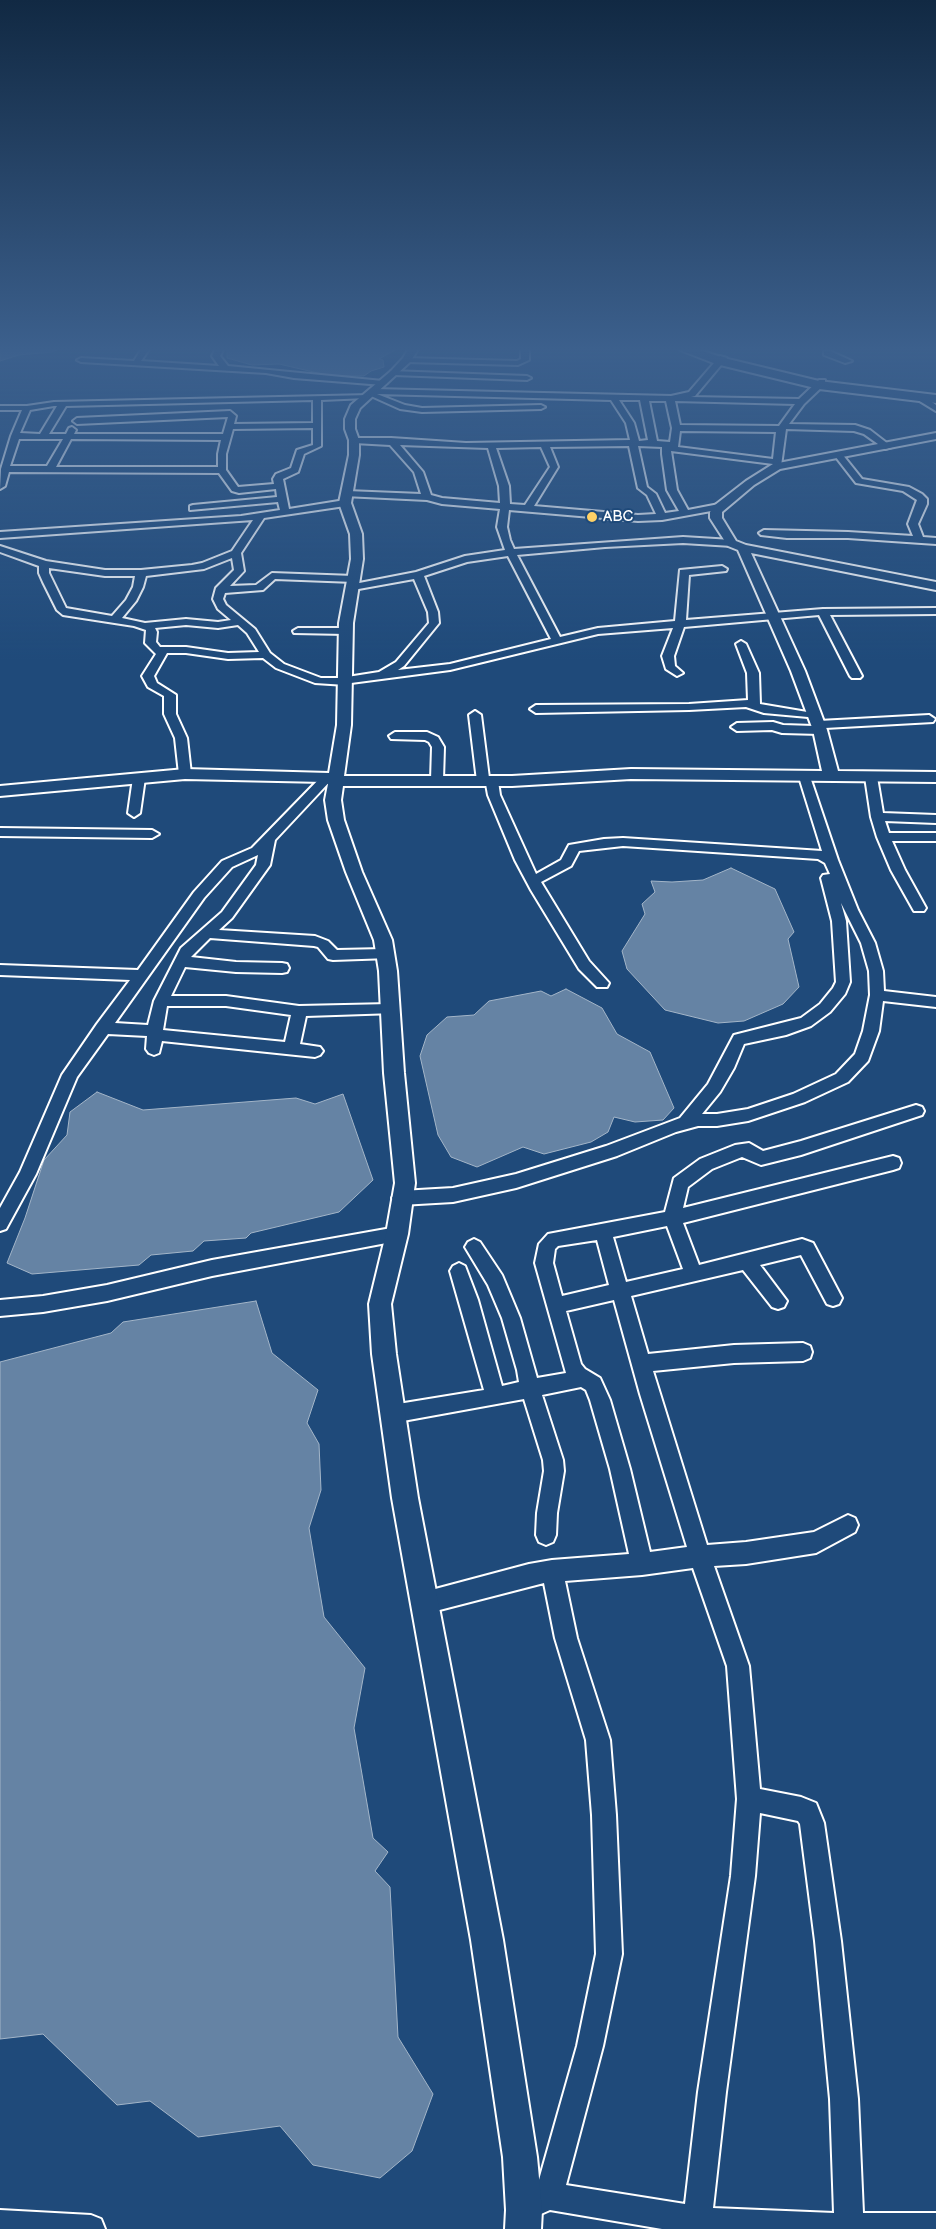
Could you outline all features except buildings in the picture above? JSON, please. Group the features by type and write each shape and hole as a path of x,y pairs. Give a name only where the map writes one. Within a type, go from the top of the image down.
{"street":[{"path":"0,486 10,452"},
{"path":"50,469 59,452"},
{"path":"223,452 222,470 235,489 280,486"},
{"path":"285,512 279,476 294,470 300,452"},
{"path":"0,1224 28,1174 70,1075 199,895 227,864 257,851 331,779 341,757 346,681 346,631 358,546 356,534 349,518 346,499 352,452"},
{"path":"402,452 418,472 427,497"},
{"path":"493,452 504,486 505,507 502,527 512,552 557,641"},
{"path":"528,509 554,467 547,452"},
{"path":"636,452 644,488 651,494 662,517"},
{"path":"667,452 672,490 685,513"},
{"path":"693,452 777,464 860,452"},
{"path":"779,452 777,464 719,507 716,512 716,518 737,545 798,671 818,724 831,776"},
{"path":"838,456 859,481 906,489 919,496 922,504 913,524 919,540"},
{"path":"5,469 222,470"},
{"path":"0,535 261,516 346,499 427,497 442,502 619,518 662,517 719,507"},
{"path":"193,508 282,499"},
{"path":"0,549 44,564 104,573 141,573 204,566 236,553 261,516"},
{"path":"764,534 848,535 936,541"},
{"path":"220,590 259,588 272,576 353,583 418,575 465,559 512,552 683,540 737,545 936,586"},
{"path":"236,553 238,573 220,590 218,599 222,607 251,631 266,655 280,666 308,678 326,682 450,667 598,631 823,612 936,611"},
{"path":"44,564 44,573 62,610 67,614 115,620 150,628 152,632 150,643 162,654 148,676 152,684 170,695 170,714 181,738 185,774"},
{"path":"676,673 670,667 668,656 680,624 684,572 722,569"},
{"path":"115,620 131,601 138,587 141,573"},
{"path":"382,676 400,664 416,644 430,631 434,623 433,612 418,575"},
{"path":"823,612 856,676"},
{"path":"144,626 174,622 218,625 239,622"},
{"path":"298,631 346,631"},
{"path":"741,644 753,673 755,687 754,704"},
{"path":"158,650 186,650 228,656 266,655"},
{"path":"536,709 689,707 731,703 754,704 764,709 818,724"},
{"path":"475,715 487,781 533,881 584,965 602,983"},
{"path":"737,727 773,726 782,729 818,724 929,719"},
{"path":"395,736 427,736 434,740 438,747 437,780"},
{"path":"0,791 185,774 331,779 487,781 631,774 936,777"},
{"path":"684,1123 714,1088 726,1068 738,1039 786,1029 806,1022 825,1008 840,990 843,982 839,921 826,858 805,777"},
{"path":"871,777 877,817 884,837 898,870 919,908"},
{"path":"134,813 139,778"},
{"path":"331,779 332,800 336,820 354,872 383,940 388,971 394,1073 405,1183 401,1198 397,1234 380,1304 384,1354 392,1414 424,1604 487,1940 520,2157 523,2220"},
{"path":"877,817 936,819"},
{"path":"0,832 152,834"},
{"path":"884,837 936,838"},
{"path":"155,1039 161,1001 186,952 227,915 248,888 263,865 269,838"},
{"path":"533,881 566,863 574,848 604,843 623,842 702,846 826,858"},
{"path":"401,1198 454,1195 516,1180 611,1152 673,1126 748,1115 799,1098 842,1078 862,1057 871,1031 877,995 876,971 868,943 826,858"},
{"path":"205,933 236,937 315,941 322,944 333,955 385,954"},
{"path":"181,961 282,968"},
{"path":"0,970 141,975"},
{"path":"877,995 936,1002"},
{"path":"161,1001 226,1001 299,1011 390,1010"},
{"path":"286,1048 292,1047 299,1011"},
{"path":"102,1028 155,1039 314,1051"},
{"path":"694,1274 672,1217 680,1183 706,1164 741,1150 749,1150 762,1158 801,1148 916,1111"},
{"path":"642,1564 620,1469 600,1400 593,1384 583,1378 573,1368 544,1263 548,1244 554,1239 603,1232 719,1208 893,1163"},
{"path":"603,1232 619,1291 700,1556 738,1666 744,1725 749,1799 733,1953 712,2092 696,2220"},
{"path":"0,1308 43,1304 106,1293 212,1268 397,1234"},
{"path":"474,1247 496,1281 511,1318 527,1370 529,1390 538,1406 554,1471 547,1513 546,1535"},
{"path":"556,1304 747,1262 802,1247 807,1248 833,1298"},
{"path":"747,1262 778,1301"},
{"path":"459,1271 469,1300 495,1396"},
{"path":"641,1363 734,1354 803,1352"},
{"path":"392,1414 467,1402 583,1378"},
{"path":"424,1604 529,1575 552,1571 746,1553 816,1542 848,1525"},
{"path":"523,2220 549,2196 590,2046 608,1954 604,1815 598,1740 566,1638 552,1571"},
{"path":"749,1799 801,1809 807,1812 812,1823 828,1941 844,2099 849,2228"},
{"path":"549,2196 696,2220 849,2228 936,2227"},
{"path":"0,2224 91,2229"}],"water":[{"path":"731,868 775,889 794,932 788,939 799,987 783,1004 744,1021 718,1023 665,1010 627,969 622,951 645,914 642,904 655,892 651,881 703,880"},
{"path":"566,989 602,1008 617,1034 650,1052 674,1108 663,1120 635,1122 614,1117 608,1132 591,1142 544,1154 523,1147 477,1167 451,1157 438,1135 420,1056 427,1035 447,1017 474,1015 489,1001 541,991 551,996"},
{"path":"97,1092 143,1110 296,1098 315,1104 343,1094 373,1180 339,1212 251,1233 246,1238 204,1241 193,1251 151,1255 139,1265 32,1274 7,1263 25,1218 44,1160 67,1135 70,1112"},
{"path":"256,1301 272,1353 318,1390 307,1423 319,1444 321,1490 309,1528 324,1617 365,1668 354,1728 373,1838 388,1852 375,1871 390,1887 398,2037 433,2094 412,2151 380,2178 313,2165 280,2126 198,2137 150,2101 117,2105 43,2034 0,2039 0,1362 111,1333 123,1322"}],"place":[{"name":"ABC","path":"592,517"}]}
